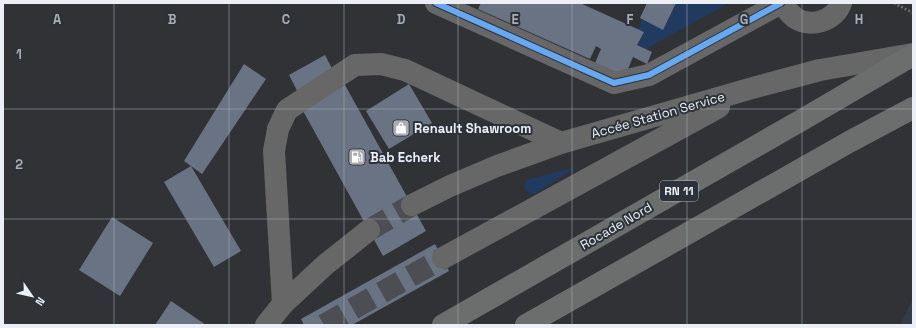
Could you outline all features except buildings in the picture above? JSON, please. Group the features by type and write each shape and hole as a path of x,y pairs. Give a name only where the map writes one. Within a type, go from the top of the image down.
{"highway":[{"name":"Rocade Nord","path":"443,325 794,125 913,54"},
{"path":"526,325 842,146 913,108"}],"street":[{"path":"436,3 461,8 614,83 649,75 782,3 795,18 805,22 815,23 825,20 833,14 841,3"},
{"name":"Accée Station Service","path":"412,205 450,186 497,166 561,144 756,87 820,70 913,54"},
{"path":"283,304 274,151 278,129 287,110 355,65 381,64 405,70 561,144"},
{"path":"443,258 756,87"},
{"path":"266,325 283,304 325,265 369,230"}],"path":[{"path":"894,3 913,13"}],"shaded area":[{"path":"650,3 729,3 624,61"},
{"path":"578,166 533,195 524,189 527,180"},
{"path":"913,298 913,325 900,325"}],"tunnel":[{"path":"369,230 412,205"},
{"path":"324,325 443,258"}],"cycle path":[{"path":"436,3 614,83 649,75 781,3"}],"place":[{"name":"Renault Shawroom","path":"401,128"},
{"name":"Bab Echerk","path":"357,157"}]}
